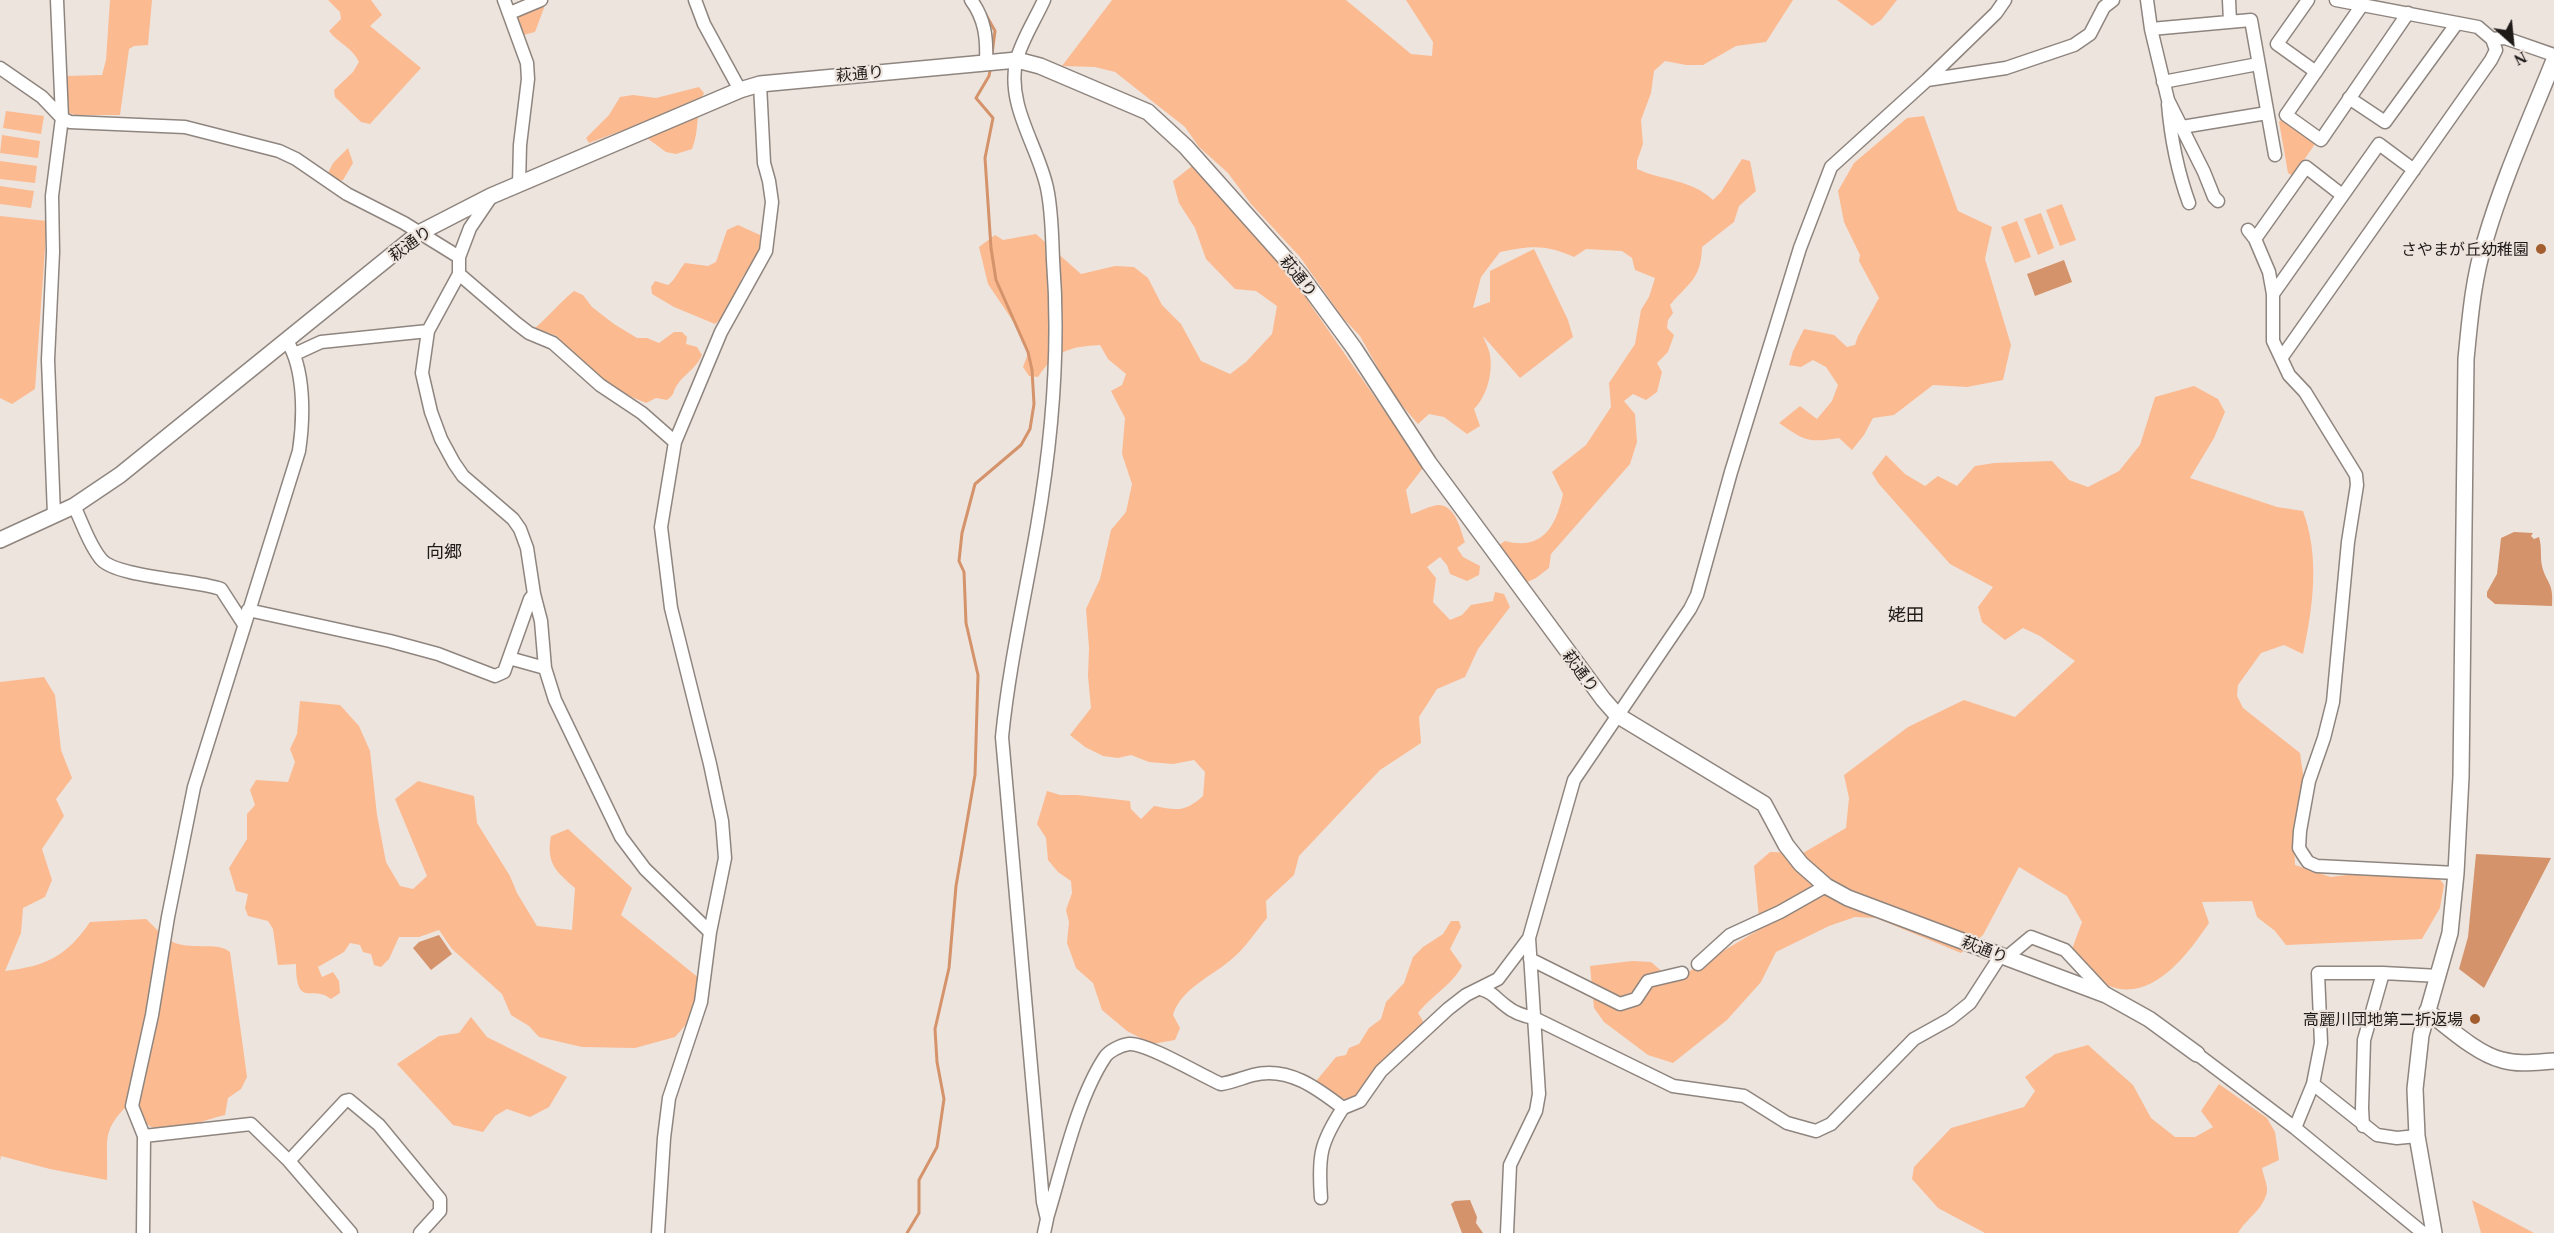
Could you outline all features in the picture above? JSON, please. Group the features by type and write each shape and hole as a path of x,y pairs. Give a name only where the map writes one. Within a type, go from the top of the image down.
{"street":[{"path":"54,515 48,360 53,252 52,196 62,118 57,0"},
{"path":"504,0 527,63 528,79 520,145 519,184"},
{"path":"510,13 542,0"},
{"path":"694,0 704,24 740,90"},
{"path":"971,0 984,25 987,38 986,61"},
{"path":"1044,0 1017,60 1014,78 1020,115 1047,188 1057,309 1048,455 1006,694 1002,737 1043,1202 1047,1219"},
{"path":"1507,1233 1510,1165 1536,1111 1539,1094 1529,938 1574,780 1690,609 1701,585 1731,472 1800,248 1832,167 1927,80 1996,13 2005,0"},
{"path":"1927,80 2006,68 2074,45 2090,34 2104,7 2113,0"},
{"path":"2147,0 2151,29 2168,100 2171,141 2189,202"},
{"path":"2229,0 2230,22"},
{"path":"2307,0 2277,44 2316,72"},
{"path":"2282,357 2496,50 2492,39 2478,27 2336,0"},
{"path":"2362,5 2286,115 2321,140 2408,13"},
{"path":"2151,29 2251,20 2275,155"},
{"path":"2349,98 2385,122 2457,23"},
{"path":"2492,39 2505,38 2554,55"},
{"name":"萩通り","path":"0,540 74,506 120,476 291,347 419,233 491,196 740,90 760,84 986,61 1017,60 1040,66 1148,112 1186,147 1301,276 1354,348 1429,463 1586,678 1617,715 1764,804 1796,858 1826,886 1848,898 2106,995 2149,1019 2295,1128 2423,1233"},
{"path":"2434,1233 2417,1136 2416,1065 2427,1011 2450,933 2456,873 2461,777 2466,359 2472,300 2484,242 2500,193 2554,60"},
{"path":"2163,82 2258,64"},
{"path":"0,68 42,97 62,118 70,122 185,127 279,151 296,159 347,194 459,257"},
{"path":"658,1233 669,1098 701,1002 710,932 724,858 723,830 710,764 671,608 661,527 675,442 721,332 766,251 772,202 764,163 760,84"},
{"path":"2168,100 2214,198 2218,201"},
{"path":"2182,127 2267,113"},
{"path":"2273,294 2379,144 2414,170"},
{"path":"2342,195 2306,167 2251,234 2269,272 2273,294 2273,340 2289,375 2305,392 2356,475 2357,485 2348,542 2333,702 2324,738 2309,781 2299,848 2308,862 2317,866 2456,873"},
{"path":"491,196 470,228 459,257 459,274 428,331 422,373 441,439 463,476 513,519 520,528 527,548 541,621 545,668 555,700 621,837 645,869 710,932"},
{"path":"459,274 516,323 529,333 553,343 600,385 642,413 675,442"},
{"path":"143,1233 144,1136 132,1106 152,1015 168,917 194,787 243,623 299,451 302,427 291,347 333,339 428,331"},
{"path":"74,506 98,555 107,565 154,577 221,589 243,623"},
{"path":"248,610 390,641 438,654 495,676 504,672 530,599 534,594"},
{"path":"509,658 545,668"},
{"path":"1698,964 1731,935 1780,912 1826,886"},
{"path":"1480,989 1495,994 1506,1006 1519,1014 1534,1018 1673,1086 1688,1090 1724,1091 1744,1096 1787,1123 1816,1131 1831,1124 1914,1039 1950,1019 1970,1003 2004,956 2031,937 2065,950 2106,995"},
{"path":"1321,1198 1319,1161 1327,1132 1343,1108 1360,1101 1382,1071 1448,1009 1466,995 1498,979 1529,938"},
{"path":"1530,959 1620,1004 1636,999 1648,981 1682,973"},
{"path":"2295,1128 2313,1084 2320,1044 2318,973 2383,972 2439,976"},
{"path":"2363,1126 2364,1041 2383,972"},
{"path":"1495,994 1498,979"},
{"path":"2427,1011 2467,1041 2501,1060 2525,1063 2554,1061"},
{"path":"1044,1233 1086,1096 1106,1055 1115,1049 1130,1044 1147,1048 1221,1084 1276,1072 1318,1089 1343,1108"},
{"path":"2313,1084 2377,1135 2397,1138 2417,1136"},
{"path":"289,1161 345,1101 349,1100 379,1125 440,1199 440,1211 420,1233"},
{"path":"144,1136 251,1124 289,1161 351,1233"}],"shaded area":[{"path":"110,0 152,0 148,45 134,46 129,49 120,115 69,113 66,76 102,75 106,60"},
{"path":"328,0 371,0 382,15 370,26 421,68 370,124 361,122 335,97 334,90 353,72 359,62 353,53 329,31 341,19 340,12"},
{"path":"1112,0 1346,0 1411,54 1432,56 1433,42 1406,0 1793,0 1766,42 1736,46 1703,65 1665,61 1654,71 1651,93 1641,120 1643,144 1637,161 1637,169 1696,188 1713,200 1721,192 1742,159 1750,161 1756,191 1739,206 1734,222 1702,247 1699,267 1693,280 1670,305 1673,313 1668,320 1667,328 1674,335 1668,352 1657,363 1662,372 1657,392 1646,400 1633,394 1624,401 1635,414 1637,442 1630,464 1551,554 1549,568 1536,578 1525,583 1496,547 1505,541 1518,543 1538,539 1552,526 1563,494 1552,472 1586,445 1611,407 1609,383 1635,344 1641,310 1649,297 1655,278 1635,270 1632,258 1622,251 1586,249 1574,257 1538,247 1500,252 1481,277 1473,308 1490,302 1490,271 1534,249 1568,320 1573,337 1520,378 1483,336 1489,352 1491,369 1486,391 1474,409 1480,426 1467,434 1444,417 1429,414 1418,424 1393,395 1360,336 1342,317 1300,257 1251,204 1228,173 1199,147 1185,127 1115,72 1095,67 1062,66"},
{"path":"1837,0 1897,0 1881,20 1872,26"},
{"path":"543,4 544,8 535,32 523,35 516,14"},
{"path":"699,87 704,93 699,107 692,149 676,154 666,152 636,130 621,131 589,143 586,138 609,115 620,97 633,95 656,98"},
{"path":"6,111 44,116 41,134 3,128"},
{"path":"1924,116 1958,211 1992,227 1985,259 2011,345 2003,380 1967,387 1933,385 1894,415 1873,418 1864,435 1852,450 1839,438 1813,440 1801,437 1779,423 1800,406 1817,419 1832,401 1838,385 1826,367 1813,360 1801,367 1789,365 1804,329 1834,335 1847,347 1855,345 1879,298 1859,261 1860,255 1844,222 1838,191 1854,163 1907,118"},
{"path":"2283,117 2317,141 2293,176 2288,173 2279,122"},
{"path":"2,135 40,141 38,158 0,153"},
{"path":"348,148 353,163 343,180 337,182 327,175 333,163"},
{"path":"0,161 37,166 35,183 0,179"},
{"path":"1192,166 1211,182 1297,280 1310,304 1423,468 1406,490 1411,514 1439,505 1450,509 1457,519 1465,542 1457,548 1463,557 1480,566 1479,575 1467,581 1450,574 1447,565 1440,557 1427,567 1436,578 1433,602 1450,620 1462,615 1471,605 1493,601 1495,592 1504,594 1510,607 1478,649 1465,677 1437,689 1419,717 1421,743 1380,770 1299,856 1294,875 1266,901 1267,918 1247,944 1233,958 1183,997 1173,1015 1180,1028 1175,1040 1152,1044 1127,1031 1102,1010 1093,983 1076,968 1067,943 1069,922 1066,910 1072,893 1071,881 1058,872 1048,860 1046,838 1037,824 1047,791 1060,795 1130,801 1131,809 1141,819 1154,806 1169,809 1185,808 1203,796 1205,772 1194,760 1173,764 1149,762 1131,755 1118,758 1103,756 1085,747 1070,735 1091,708 1086,609 1100,579 1111,530 1126,512 1132,484 1122,454 1125,418 1111,391 1122,385 1126,374 1108,359 1100,345 1080,347 1064,352 1051,361 1038,377 1029,376 1023,367 1029,351 1017,327 988,284 979,247 995,235 1003,240 1036,234 1081,274 1115,266 1134,267 1148,278 1162,305 1181,324 1201,361 1230,374 1246,362 1272,334 1277,306 1256,291 1235,289 1206,259 1195,228 1179,203 1173,181"},
{"path":"0,186 34,191 31,208 0,204"},
{"path":"2062,204 2076,240 2060,246 2046,210"},
{"path":"2041,213 2054,248 2038,255 2024,219"},
{"path":"0,216 47,221 35,389 12,404 0,398"},
{"path":"2017,221 2031,257 2015,263 2001,227"},
{"path":"738,225 760,235 761,250 742,278 726,314 715,324 674,307 652,294 651,287 655,281 668,285 685,263 708,266 716,262 727,230"},
{"path":"2064,260 2072,282 2035,296 2027,274"},
{"path":"574,291 583,295 592,307 614,324 637,338 647,338 659,343 674,332 682,332 687,337 686,344 697,347 702,355 680,381 670,398 667,400 656,398 646,403 615,390 566,350 557,336 535,328"},
{"path":"2194,386 2218,399 2225,412 2214,438 2190,478 2277,507 2303,511 2312,546 2312,600 2303,654 2284,645 2261,653 2238,685 2237,696 2243,708 2300,753 2304,781 2294,837 2295,865 2331,877 2370,872 2439,878 2444,885 2440,908 2422,939 2286,945 2275,931 2257,917 2252,901 2202,902 2209,923 2179,962 2153,982 2139,988 2123,989 2096,980 2072,949 2082,922 2067,896 2019,867 1983,935 1961,953 1876,918 1855,917 1829,926 1776,952 1761,982 1727,1020 1673,1063 1648,1055 1604,1022 1594,1008 1590,966 1632,961 1651,962 1673,981 1760,929 1754,866 1770,852 1803,853 1846,828 1849,798 1844,775 1908,727 1964,700 2015,717 2075,661 2040,636 2023,628 2005,640 1982,622 1978,607 1993,587 1950,564 1878,483 1872,473 1886,455 1905,474 1925,486 1938,476 1957,486 1975,466 2052,461 2069,480 2088,487 2119,471 2140,445 2155,397"},
{"path":"2514,532 2533,533 2531,536 2534,539 2539,537 2542,566 2552,592 2552,606 2495,604 2487,597 2487,592 2497,574 2501,538"},
{"path":"44,677 55,695 61,750 72,778 56,799 64,816 42,849 52,880 45,897 23,908 21,933 5,971 44,963 54,958 72,944 90,922 146,919 164,936 178,944 225,949 230,952 247,1077 241,1089 228,1098 225,1115 184,1127 162,1129 153,1127 146,1123 136,1106 129,1104 113,1122 109,1131 107,1180 50,1169 1,1156 0,1161 0,682"},
{"path":"300,701 340,705 359,726 370,751 377,815 386,862 400,886 413,889 427,876 395,799 418,781 474,796 477,823 510,876 517,893 537,926 572,930 575,888 557,871 550,853 551,836 568,829 632,888 621,915 700,979 691,1019 675,1037 635,1048 582,1047 539,1037 529,1026 511,1015 502,994 452,949 439,930 419,937 399,937 389,959 381,967 374,965 371,954 363,952 360,945 350,943 344,952 318,967 322,977 333,972 339,981 340,993 331,999 324,995 302,991 297,978 296,964 278,965 273,929 268,921 248,916 245,908 248,894 236,891 229,868 247,839 247,814 255,805 250,790 256,780 288,782 295,762 290,749 297,734"},
{"path":"2476,854 2551,858 2484,988 2459,969 2468,937"},
{"path":"1451,921 1459,921 1461,927 1450,949 1462,966 1453,979 1418,1013 1423,1021 1421,1026 1357,1097 1346,1099 1328,1093 1317,1080 1336,1057 1346,1055 1349,1048 1359,1044 1369,1028 1381,1019 1386,1002 1404,983 1413,957 1423,947 1443,934"},
{"path":"439,935 452,954 431,970 413,948 419,942"},
{"path":"471,1017 487,1037 567,1077 549,1107 530,1117 507,1109 495,1116 483,1132 453,1125 397,1064 439,1036 459,1033"},
{"path":"2088,1045 2133,1085 2151,1118 2175,1137 2195,1137 2213,1127 2201,1111 2219,1084 2267,1118 2275,1132 2279,1160 2262,1168 2267,1189 2265,1198 2238,1233 1985,1233 1938,1208 1912,1179 1914,1167 1951,1128 2024,1107 2035,1091 2025,1077 2055,1054"},
{"path":"1470,1200 1477,1217 1476,1223 1483,1233 1462,1233 1451,1204 1455,1201"},
{"path":"2472,1200 2534,1233 2481,1233"}],"waterway":[{"path":"986,15 995,31 992,54"},
{"path":"907,1233 919,1213 919,1180 937,1147 944,1099 937,1062 935,1029 949,968 956,886 975,775 978,675 966,623 964,572 959,561 962,533 975,484 1021,445 1030,429 1034,404 1032,370 1028,352 996,280 991,248 985,158 993,118 976,98 989,76 991,66"}],"place":[{"name":"さやまが丘幼稚園","path":"2541,249"},
{"name":"高麗川団地第二折返場","path":"2475,1019"}],"district":[{"name":"向郷","path":"444,551"},
{"name":"姥田","path":"1906,614"}]}
